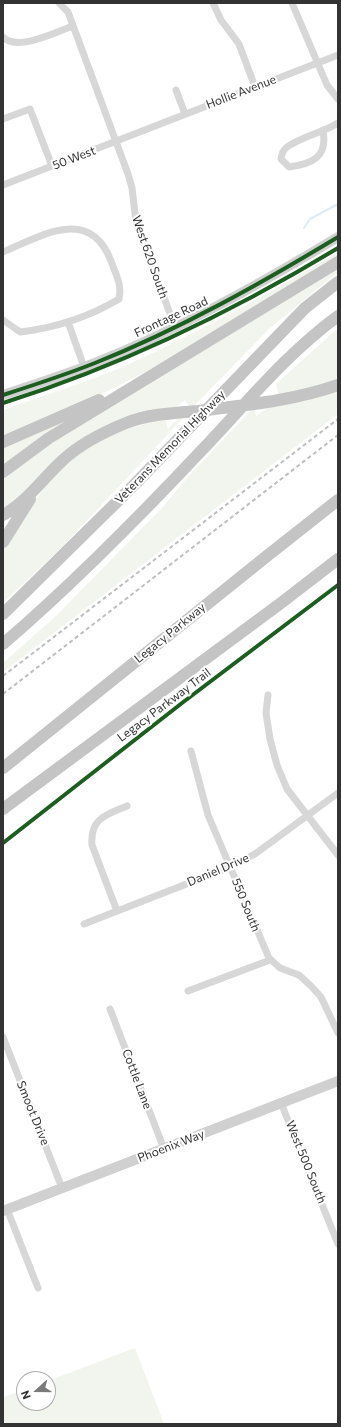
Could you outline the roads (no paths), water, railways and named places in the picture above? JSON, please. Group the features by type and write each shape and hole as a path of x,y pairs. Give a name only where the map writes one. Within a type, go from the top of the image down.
{"highway":[{"path":"3,472 49,438 338,262"},
{"name":"Veterans Memorial Highway","path":"3,614 133,486 305,308 338,282"},
{"name":"Veterans Memorial Highway","path":"3,644 83,571 177,476 286,361 321,328 338,316"},
{"path":"3,442 146,379"},
{"path":"3,515 23,501 64,459 89,440 127,422 156,415 294,398 338,385"},
{"path":"3,542 39,485"},
{"name":"Legacy Parkway","path":"3,768 338,500"},
{"path":"3,809 281,604 338,559"}],"street":[{"name":"West 620 South","path":"59,3 68,12 116,141 132,188 136,222 175,327"},
{"path":"213,3 221,20 239,44 255,87"},
{"path":"292,3 327,85 338,99"},
{"path":"3,37 7,41 18,43 25,42 73,26"},
{"name":"Hollie Avenue","path":"144,130 338,55"},
{"path":"176,90 185,114"},
{"path":"3,119 30,109 52,166"},
{"path":"323,131 325,141 322,154 296,166 289,167 284,164 281,159 282,152 287,146 338,123"},
{"name":"50 West","path":"3,185 144,130"},
{"path":"3,252 70,228 86,231 96,236 106,248 121,288 119,299 68,322 41,329 20,332 3,320"},
{"name":"Frontage Road","path":"3,395 84,367 175,327 279,273 338,237"},
{"path":"68,322 84,367"},
{"path":"268,695 266,713 270,739 277,766 287,789 338,855"},
{"name":"550 South","path":"191,751 208,815 256,931 270,960"},
{"name":"Daniel Drive","path":"84,924 230,867 255,854 338,793"},
{"path":"117,911 92,845 91,834 94,826 100,818 127,806"},
{"path":"188,991 270,960 280,968 299,975 311,986 320,997 338,1033"},
{"name":"Cottle Lane","path":"110,1009 164,1148"},
{"name":"Smoot Drive","path":"3,1037 62,1188"},
{"name":"Phoenix Way","path":"5,1210 338,1081"},
{"name":"West 500 South","path":"282,1103 338,1244"},
{"path":"5,1210 38,1288"}],"waterway":[{"path":"304,228 310,219 338,204"}],"railway":[{"path":"3,676 338,419"},
{"path":"3,694 338,435"}]}
